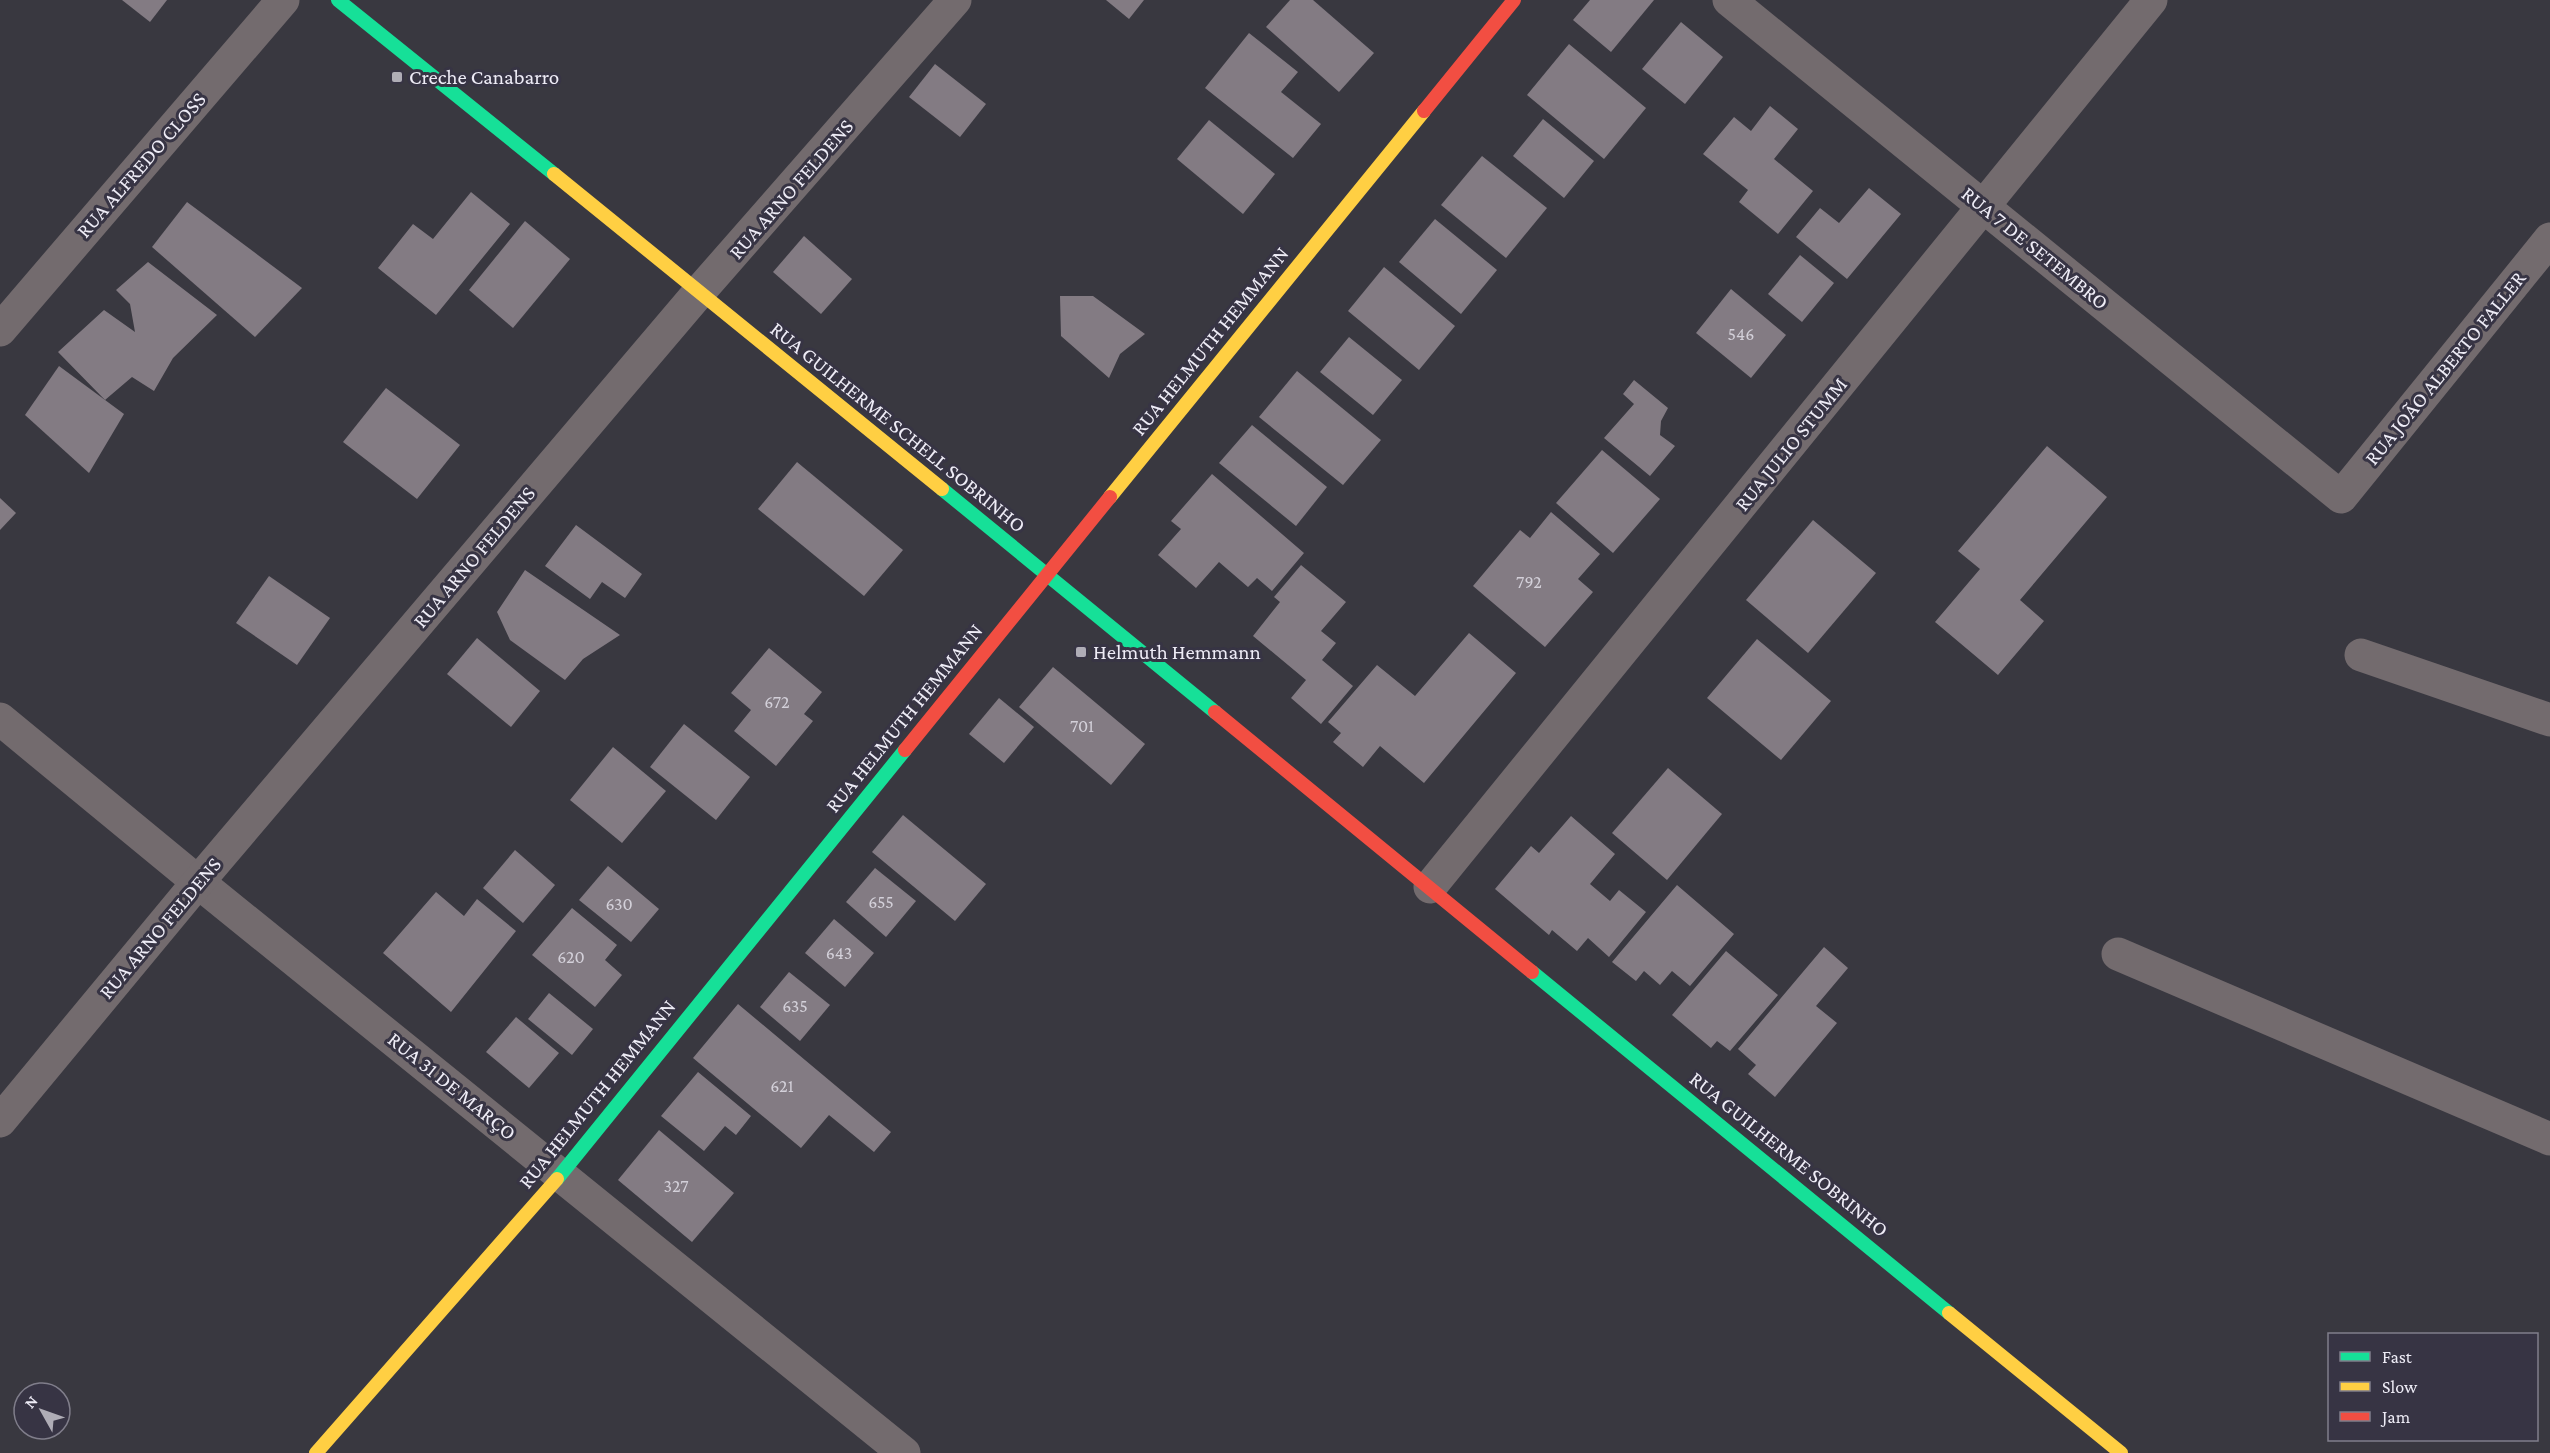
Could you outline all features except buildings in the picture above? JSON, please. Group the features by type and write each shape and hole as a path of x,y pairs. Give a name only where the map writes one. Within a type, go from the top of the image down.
{"street":[{"name":"RUA ALFREDO CLOSS","path":"0,330 283,0"},
{"name":"RUA GUILHERME SCHELL SOBRINHO","path":"338,0 700,291 1430,887"},
{"name":"RUA ARNO FELDENS","path":"0,1121 198,882 700,291 955,0"},
{"name":"RUA HELMUTH HEMMANN","path":"316,1453 561,1174 1514,0"},
{"name":"RUA 7 DE SETEMBRO","path":"1729,0 2341,497"},
{"name":"RUA JULIO STUMM","path":"1430,887 2151,0"},
{"name":"RUA JOÃO ALBERTO FALLER","path":"2341,497 2550,239"},
{"path":"2361,655 2550,720"},
{"name":"RUA 31 DE MARÇO","path":"0,719 904,1453"},
{"name":"RUA GUILHERME SOBRINHO","path":"1430,887 2118,1452"},
{"path":"2118,954 2550,1139"}],"traffic: fast":[{"path":"338,0 554,174"},
{"path":"942,489 1215,712"},
{"path":"557,1179 905,750"},
{"path":"1532,972 1949,1313"}],"traffic: slow":[{"path":"1110,497 1424,111"},
{"path":"554,174 942,489"},
{"path":"316,1453 557,1179"},
{"path":"1949,1313 2121,1453"}],"traffic: jam":[{"path":"1424,111 1514,0"},
{"path":"905,750 1110,497"},
{"path":"1215,712 1532,972"}],"place":[{"name":"Creche Canabarro","path":"397,77"},
{"name":"Helmuth Hemmann","path":"1081,652"}]}
